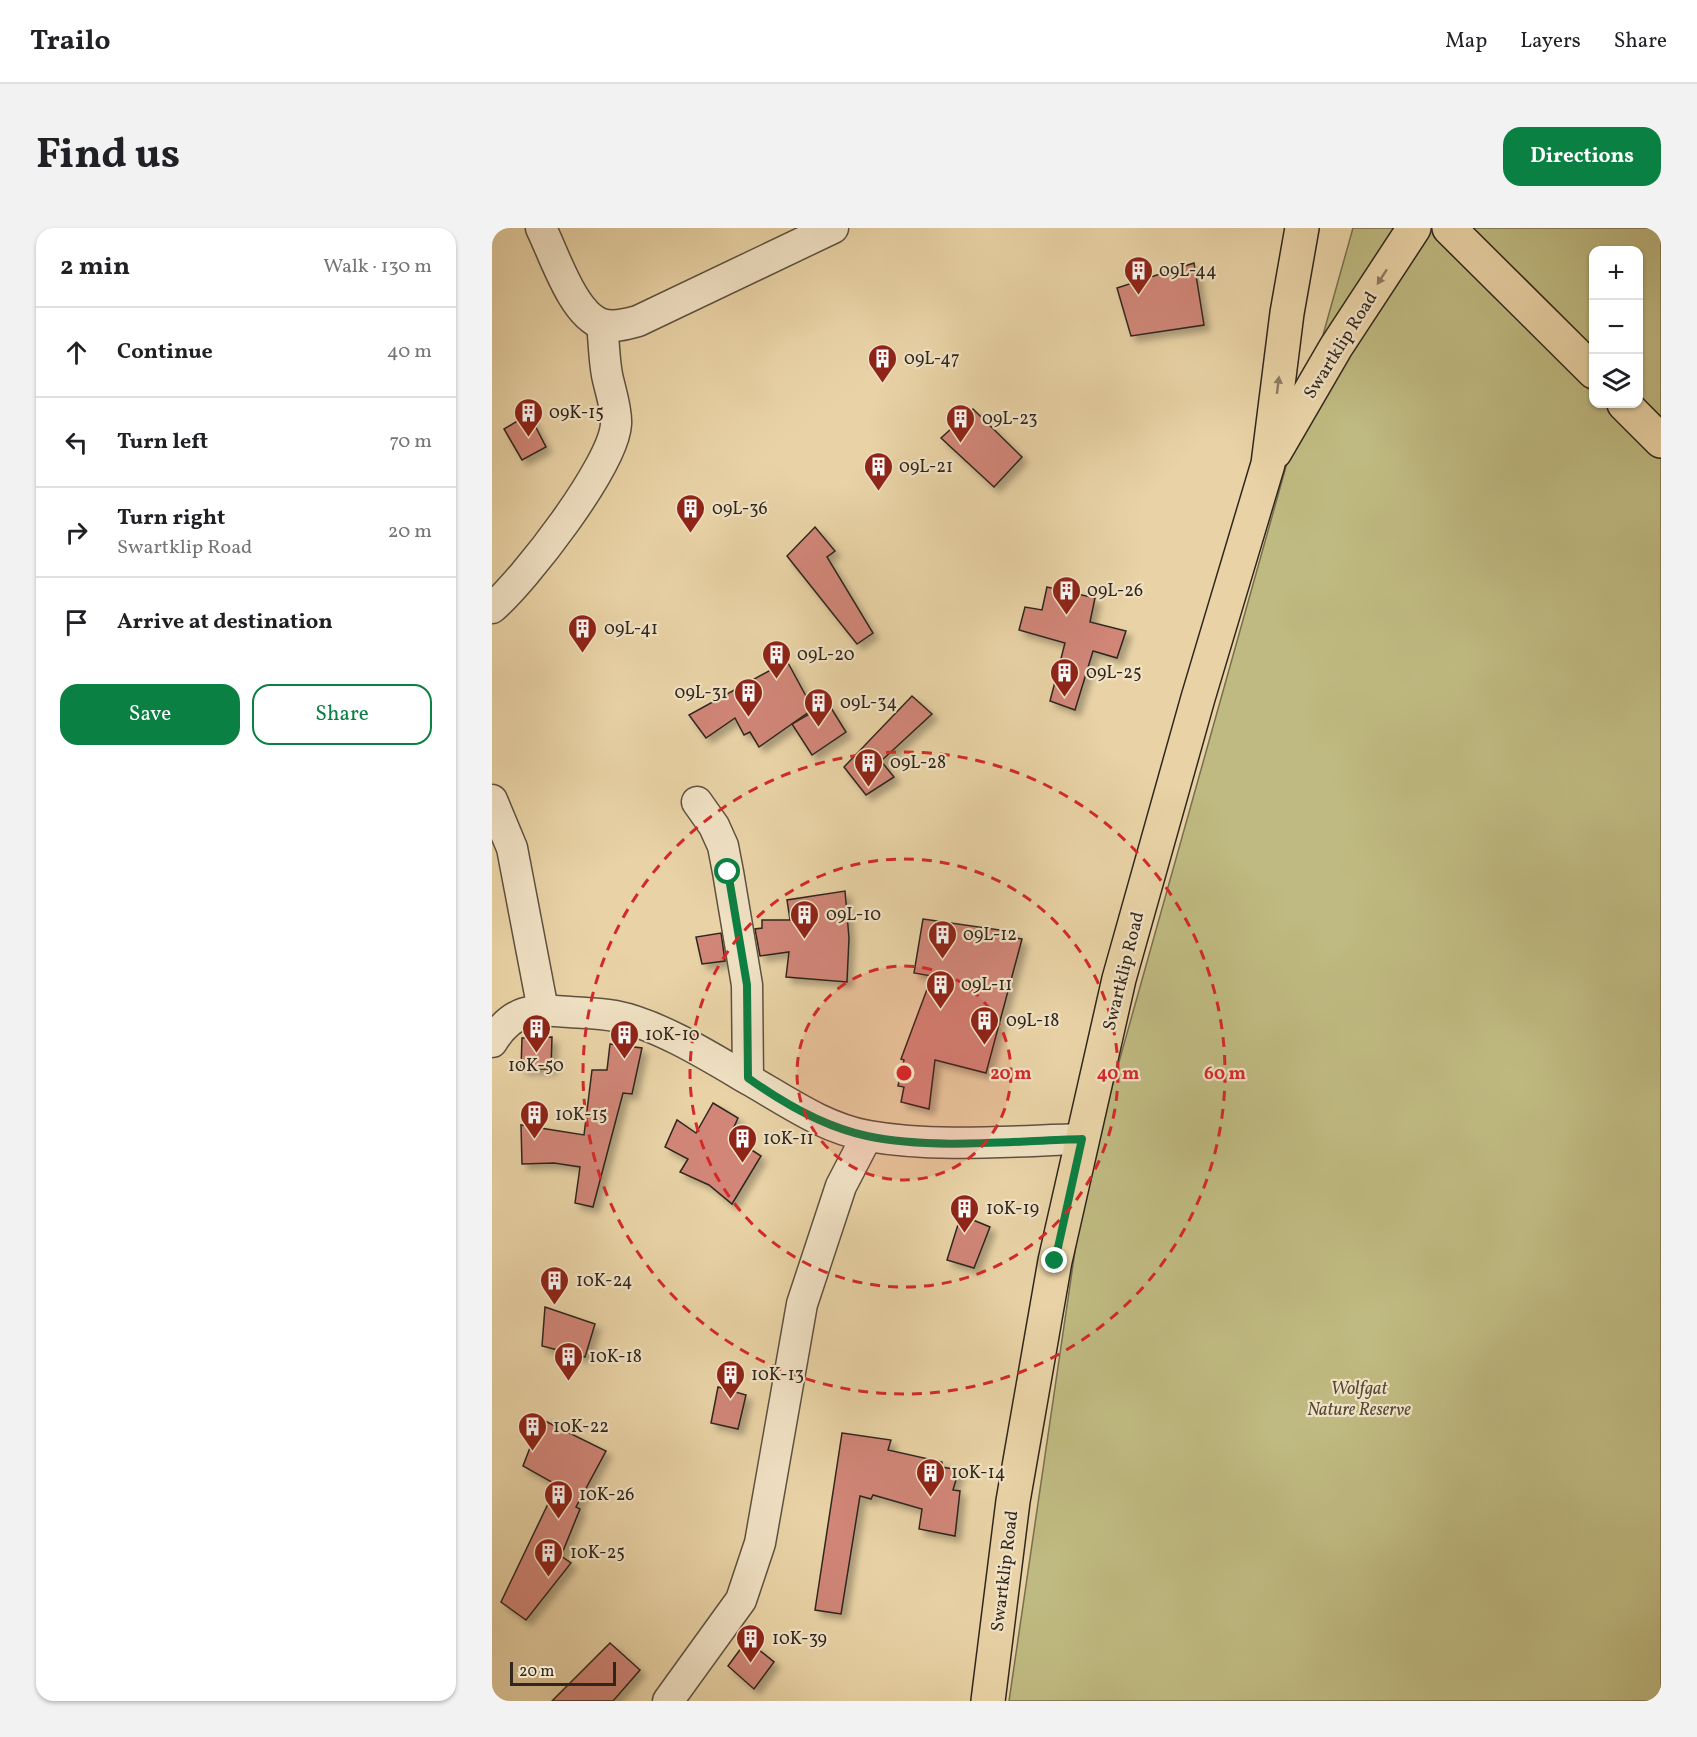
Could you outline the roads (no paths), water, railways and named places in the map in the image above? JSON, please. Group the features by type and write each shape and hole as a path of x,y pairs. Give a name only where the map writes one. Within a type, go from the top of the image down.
{"main road":[{"name":"Swartklip Road","path":"988,1701 1013,1501 1055,1261 1119,979 1268,464 1287,313 1302,228"},
{"name":"Swartklip Road","path":"1268,464 1336,347 1414,228"},
{"path":"1449,228 1589,368"},
{"path":"1628,408 1661,441"}],"street":[{"path":"541,228 576,301 586,315 602,325 621,326 638,321 834,228"},
{"path":"492,608 518,583 599,473 612,448 617,423 606,372 602,325"},
{"path":"492,800 512,848 543,1010"},
{"path":"697,802 714,826 723,846 728,872 747,985 748,1078"},
{"path":"492,1042 503,1024 520,1013 543,1010 616,1016 657,1031 748,1078 769,1094 829,1125 867,1136 938,1142 1082,1139"},
{"path":"668,1701 741,1600 760,1543 802,1304 841,1186 867,1136"}],"place":[{"name":"09L-44","path":"1138,296"},
{"name":"09L-47","path":"883,384"},
{"name":"09K-15","path":"528,438"},
{"name":"09L-23","path":"961,444"},
{"name":"09L-21","path":"878,492"},
{"name":"09L-36","path":"691,534"},
{"name":"09L-26","path":"1066,616"},
{"name":"09L-41","path":"583,654"},
{"name":"09L-20","path":"776,680"},
{"name":"09L-25","path":"1065,698"},
{"name":"09L-31","path":"749,718"},
{"name":"09L-34","path":"819,728"},
{"name":"09L-28","path":"869,788"},
{"name":"09L-10","path":"805,940"},
{"name":"09L-12","path":"942,960"},
{"name":"09L-11","path":"940,1010"},
{"name":"09L-18","path":"985,1046"},
{"name":"10K-50","path":"536,1054"},
{"name":"10K-10","path":"624,1060"},
{"name":"10K-15","path":"534,1140"},
{"name":"10K-11","path":"742,1164"},
{"name":"10K-19","path":"965,1234"},
{"name":"10K-24","path":"555,1306"},
{"name":"10K-18","path":"568,1382"},
{"name":"10K-13","path":"730,1400"},
{"name":"10K-22","path":"532,1452"},
{"name":"10K-14","path":"930,1498"},
{"name":"10K-26","path":"558,1520"},
{"name":"10K-25","path":"549,1578"},
{"name":"10K-39","path":"751,1664"}],"park label":[{"name":"Wolfgat Nature Reserve","path":"1359,1398"}]}
